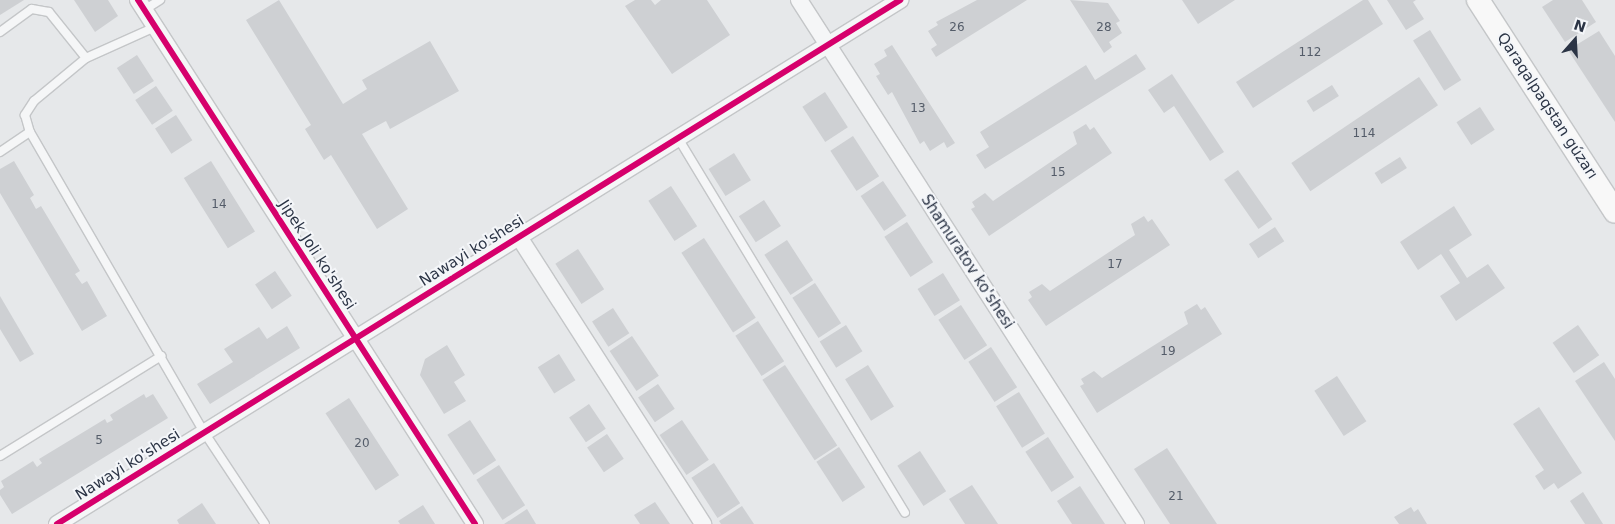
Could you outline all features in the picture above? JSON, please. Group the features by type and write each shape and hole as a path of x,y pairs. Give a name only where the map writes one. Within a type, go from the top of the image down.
{"street":[{"name":"Shamuratov ko'shesi","path":"799,0 1136,524"},
{"name":"Nawayi ko'shesi","path":"57,524 900,0"},
{"name":"Qaraqalpaqstan gúzarı","path":"1478,0 1615,212"},
{"name":"Jipek Joli ko'shesi","path":"141,5 475,524"},
{"path":"519,237 703,524"}],"lane":[{"path":"141,5 160,0"},
{"path":"0,32 32,8 49,12 86,58"},
{"path":"154,27 86,58 34,101 25,116 30,132 204,432 265,524"},
{"path":"0,152 30,132"},
{"path":"678,138 905,513"},
{"path":"0,456 160,356"}],"building":[{"path":"0,0 24,0 0,15"},
{"path":"74,0 108,0 118,16 95,32"},
{"path":"279,0 343,104 367,89 362,80 430,41 459,91 390,129 386,121 362,134 408,209 377,229 331,155 324,160 305,129 311,125 246,20"},
{"path":"635,0 651,0 655,5 661,0 707,0 730,35 672,74 625,6"},
{"path":"977,0 1027,0 936,57 931,49 937,45 928,31 938,25 936,22"},
{"path":"1070,0 1108,3 1120,21 1116,23 1122,33 1109,42 1112,47 1104,53"},
{"path":"1182,0 1235,0 1198,24"},
{"path":"1363,0 1368,0 1383,24 1253,108 1236,82"},
{"path":"1387,0 1416,0 1413,2 1424,19 1406,30"},
{"path":"1553,0 1582,0 1596,22 1565,42 1542,7"},
{"path":"1430,30 1461,80 1444,91 1413,41"},
{"path":"1599,31 1615,56 1615,122 1568,50"},
{"path":"892,45 955,143 947,148 944,142 930,151 924,141 920,144 892,92 888,95 876,76 880,74 874,64 887,56 884,50"},
{"path":"1136,54 1146,69 985,169 976,155 989,147 980,132 1086,65 1095,80"},
{"path":"137,55 154,81 134,94 117,68"},
{"path":"1172,74 1224,152 1210,161 1174,106 1164,113 1148,90"},
{"path":"1419,77 1438,105 1310,191 1291,163"},
{"path":"1332,85 1339,96 1313,112 1307,101"},
{"path":"156,86 173,111 152,125 135,100"},
{"path":"825,92 848,127 825,142 802,107"},
{"path":"1480,107 1495,130 1471,145 1457,122"},
{"path":"176,115 192,140 171,154 155,129"},
{"path":"1086,124 1090,130 1094,127 1112,153 989,236 971,209 975,207 972,202 985,193 993,201 1077,144 1073,132"},
{"path":"853,136 879,176 856,191 830,151"},
{"path":"734,153 751,180 726,196 709,169"},
{"path":"1400,157 1407,168 1381,184 1375,173"},
{"path":"14,161 34,195 30,198 36,209 41,206 80,271 75,274 82,284 87,281 107,316 82,331 0,193 0,169"},
{"path":"211,161 255,231 228,248 184,178"},
{"path":"1238,170 1272,219 1258,229 1224,180"},
{"path":"883,181 906,216 884,231 861,196"},
{"path":"671,186 697,226 674,241 648,201"},
{"path":"764,200 781,226 756,242 739,216"},
{"path":"1454,206 1472,235 1449,250 1467,278 1488,264 1505,288 1456,321 1440,296 1460,283 1441,254 1418,270 1400,242"},
{"path":"1144,216 1148,222 1152,219 1170,245 1046,326 1028,300 1032,297 1029,292 1042,284 1050,291 1135,235 1131,224"},
{"path":"907,222 933,262 910,277 884,237"},
{"path":"1275,227 1284,241 1258,258 1249,244"},
{"path":"704,238 756,318 733,332 681,253"},
{"path":"787,240 813,280 790,295 764,255"},
{"path":"578,249 604,289 581,304 555,264"},
{"path":"275,271 292,296 272,309 255,284"},
{"path":"943,273 960,300 935,316 918,289"},
{"path":"815,283 841,323 818,338 792,298"},
{"path":"0,296 34,354 20,362 0,329"},
{"path":"1197,304 1201,310 1205,307 1222,334 1097,413 1080,386 1084,384 1081,379 1094,371 1102,378 1188,324 1184,312"},
{"path":"961,305 987,345 964,360 938,320"},
{"path":"613,308 629,333 608,347 592,322"},
{"path":"758,321 784,361 761,376 735,336"},
{"path":"846,325 862,351 836,368 820,341"},
{"path":"1578,325 1599,355 1574,373 1553,343"},
{"path":"287,326 300,348 210,404 197,384 233,362 224,349 259,327 267,339"},
{"path":"632,336 659,376 636,391 610,351"},
{"path":"447,345 465,375 454,382 466,401 444,414 420,375 425,359"},
{"path":"991,347 1017,387 994,402 968,362"},
{"path":"559,354 575,380 554,394 538,367"},
{"path":"1604,362 1615,379 1615,441 1575,381"},
{"path":"785,365 837,446 815,460 762,380"},
{"path":"868,365 894,407 871,421 845,379"},
{"path":"1337,376 1366,421 1344,436 1314,391"},
{"path":"658,384 675,409 655,422 638,397"},
{"path":"1019,392 1045,434 1022,448 996,406"},
{"path":"144,394 146,398 153,394 168,418 12,514 0,495 0,490 4,487 1,481 33,461 37,467 42,463 39,459 105,419 107,423 113,420 110,415"},
{"path":"349,398 399,475 376,490 326,413"},
{"path":"589,404 606,429 586,442 569,417"},
{"path":"1539,407 1582,473 1558,489 1554,483 1544,490 1535,476 1544,470 1513,424"},
{"path":"470,420 496,460 473,475 447,435"},
{"path":"682,420 709,460 686,475 660,435"},
{"path":"607,434 624,459 604,472 587,447"},
{"path":"1048,437 1074,477 1051,492 1025,452"},
{"path":"839,447 865,487 842,502 816,462"},
{"path":"1167,448 1217,524 1170,524 1134,469"},
{"path":"920,451 946,491 923,506 897,466"},
{"path":"714,463 740,503 717,518 691,478"},
{"path":"499,465 525,505 502,520 476,480"},
{"path":"972,485 998,524 965,524 949,499"},
{"path":"1080,486 1105,524 1072,524 1057,501"},
{"path":"1583,492 1603,524 1585,524 1570,501"},
{"path":"655,502 670,524 640,524 634,515"},
{"path":"202,503 216,524 179,524 177,520"},
{"path":"423,505 435,524 400,524 398,521"},
{"path":"742,506 754,524 721,524 719,521"},
{"path":"1411,507 1414,512 1418,509 1427,524 1399,524 1394,517"},
{"path":"527,509 536,524 504,524"}],"cycle path":[{"path":"138,0 475,524"},
{"path":"57,524 900,0"}]}
